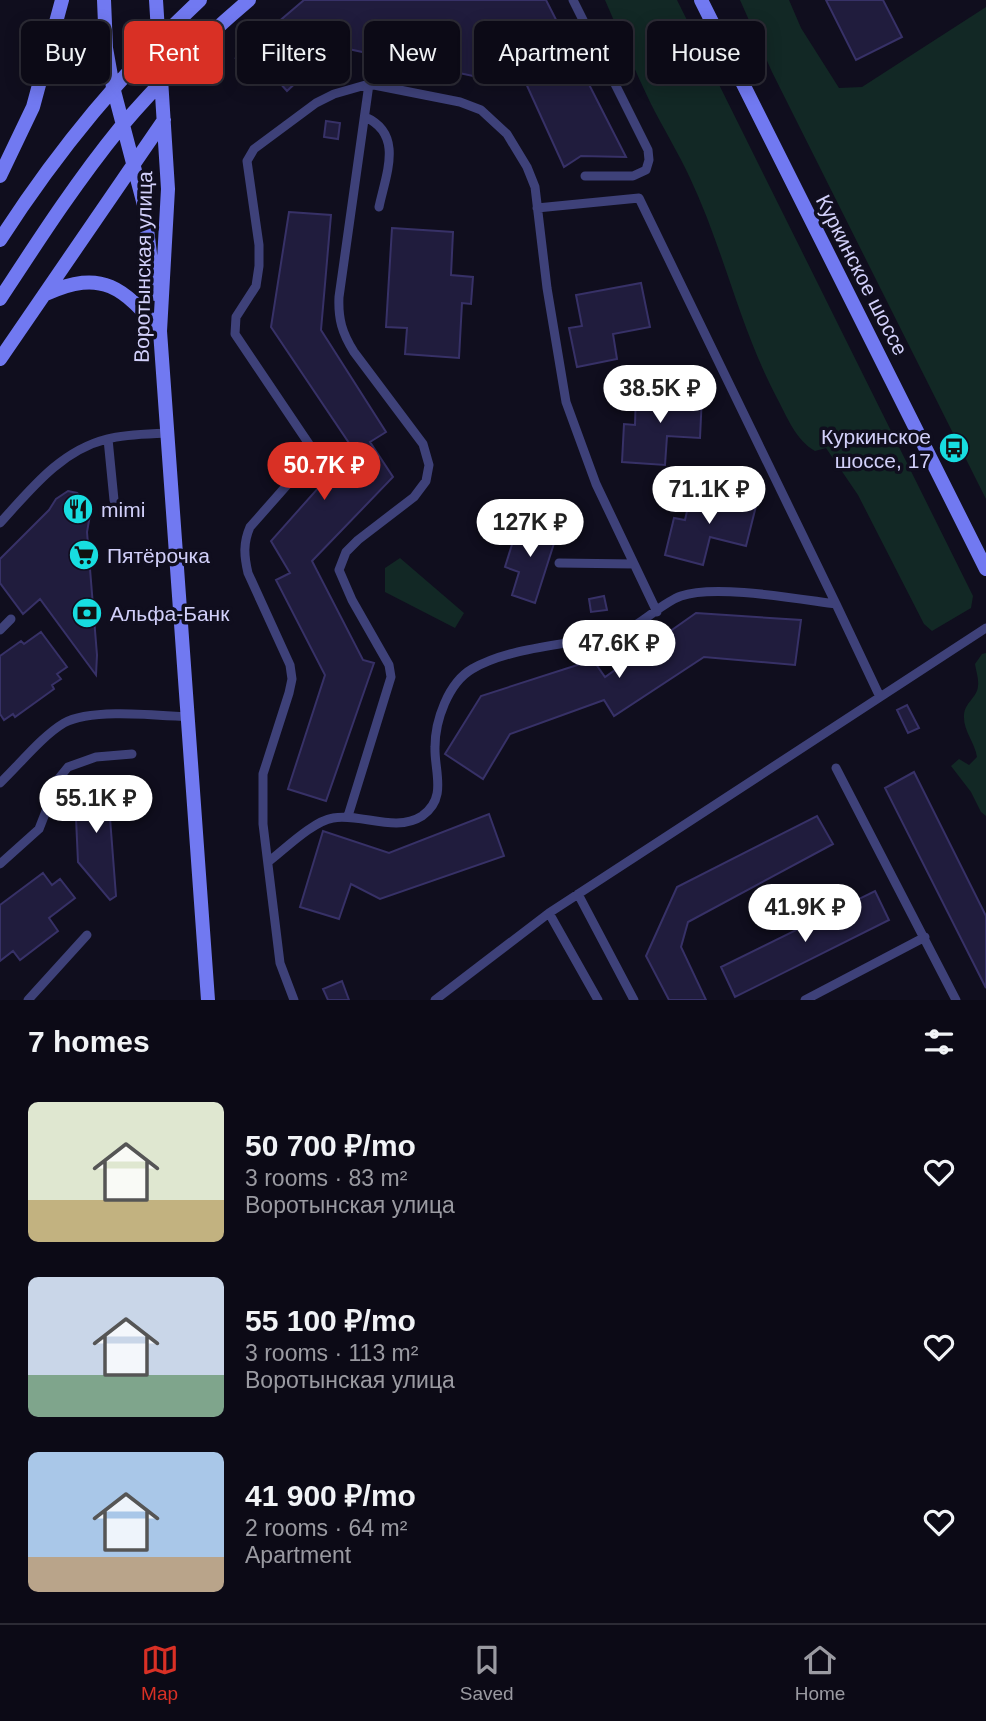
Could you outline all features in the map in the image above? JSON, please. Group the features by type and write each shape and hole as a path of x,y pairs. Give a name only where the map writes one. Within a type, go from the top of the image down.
{"main road":[{"path":"0,176 33,107 62,0"},
{"path":"104,0 106,48 113,87 144,205 160,331"},
{"name":"Воротынская улица","path":"156,0 168,189 160,331 208,1000"},
{"path":"0,240 34,188 96,107 163,34 200,0"},
{"path":"0,299 61,207 120,128 186,58 249,0"},
{"name":"Куркинское шоссе","path":"701,0 986,569"},
{"path":"0,359 164,120"},
{"path":"43,296 68,284 82,281 111,286 129,296 160,331"}],"lane":[{"path":"573,0 648,150 649,160 646,170 633,176 585,176"},
{"path":"348,816 391,677 389,665 352,600 339,570 346,552 358,540 414,497 426,481 429,465 423,444 343,336 338,316 369,84"},
{"path":"295,1000 280,963 264,824 263,774 292,679 290,665 248,573 244,558 245,539 250,527 310,459 309,444 235,334 236,317 256,286 259,266 259,245 247,161 254,149 316,103 334,94 369,84 460,102 488,115 507,134 527,167 535,187 547,288 566,402 596,484 657,612"},
{"path":"365,117 378,122 386,134 391,150 379,207"},
{"path":"537,208 639,198 880,697"},
{"path":"0,523 45,474 64,458 88,445 108,439 167,433"},
{"path":"108,439 114,500"},
{"path":"559,563 634,564"},
{"path":"268,862 312,828 330,818 348,816 406,822 422,816 435,801 439,785 435,748 438,725 446,700 455,684 469,670 498,656 621,633 636,627 678,597 705,590 836,604"},
{"path":"0,630 11,619"},
{"path":"435,1000 549,913 986,628"},
{"path":"0,783 62,724 76,718 129,714 188,717"},
{"path":"0,864 39,829 59,778 68,767 96,757 132,754"},
{"path":"836,768 956,1000"},
{"path":"578,894 634,1000"},
{"path":"549,913 598,1000"},
{"path":"28,1000 88,935"},
{"path":"805,1000 925,937"}],"green space":[{"path":"605,0 677,0 687,21 647,21 647,84 719,84 973,596 971,608 932,631 924,624 858,495 826,448 815,451 808,446 785,414 742,318 702,205 633,65 633,21 614,21"},
{"path":"740,0 789,0 801,28 839,88 862,87 986,7 986,499 772,72 765,56 765,21 749,21"},
{"path":"400,558 464,613 455,628 385,592 385,568"},
{"path":"986,653 986,816 951,766 959,759 969,765 977,757 965,726 964,715 977,690 975,664 982,654"}],"building":[{"path":"304,0 546,0 557,21 474,21 474,76 460,73 460,21 364,21 364,52 350,49 350,21 279,21"},
{"path":"826,0 883,0 902,37 856,60"},
{"path":"281,84 294,84 287,91"},
{"path":"526,84 589,84 626,157 581,156 564,167"},
{"path":"326,121 340,123 338,139 324,137"},
{"path":"289,212 331,215 321,330 386,432 370,442 393,477 312,561 363,660 374,663 326,801 288,789 325,675 276,580 290,573 271,541 353,449 271,327"},
{"path":"392,228 453,232 451,275 473,277 471,304 462,303 459,358 405,354 407,328 386,327"},
{"path":"641,283 650,327 613,334 617,359 577,367 569,328 582,326 576,295"},
{"path":"636,391 702,395 700,438 667,436 665,465 622,462 624,424 635,425"},
{"path":"692,489 756,506 746,546 710,537 703,565 665,555 674,518 685,520"},
{"path":"68,491 77,493 87,501 90,515 87,532 97,655 96,675 40,599 23,614 0,583 0,559 49,510 56,499"},
{"path":"519,522 557,534 535,603 512,595 519,572 505,567"},
{"path":"604,596 607,610 591,612 589,599"},
{"path":"696,613 801,620 795,665 704,657 614,716 604,700 510,734 483,779 445,754 481,696 593,660 605,677"},
{"path":"41,632 67,667 57,674 61,679 52,685 54,689 15,717 13,714 4,720 0,714 0,656 21,641 24,644"},
{"path":"907,705 919,728 908,733 897,710"},
{"path":"914,772 986,916 986,988 885,788"},
{"path":"107,779 116,896 110,900 78,862 75,796 91,780"},
{"path":"489,814 504,856 380,899 351,884 339,919 300,907 323,831 389,853"},
{"path":"817,816 833,844 688,922 681,947 706,1000 669,1000 646,956 677,887"},
{"path":"43,873 52,885 60,879 75,898 49,918 58,931 20,960 13,951 0,961 0,905"},
{"path":"875,891 889,920 735,997 721,967"},
{"path":"342,981 349,1000 328,1000 323,989"}],"place":[{"name":"Куркинское шоссе, 17","path":"954,448"},
{"name":"mimi","path":"78,509"},
{"name":"Пятёрочка","path":"84,555"},
{"name":"Альфа-Банк","path":"87,613"}]}
